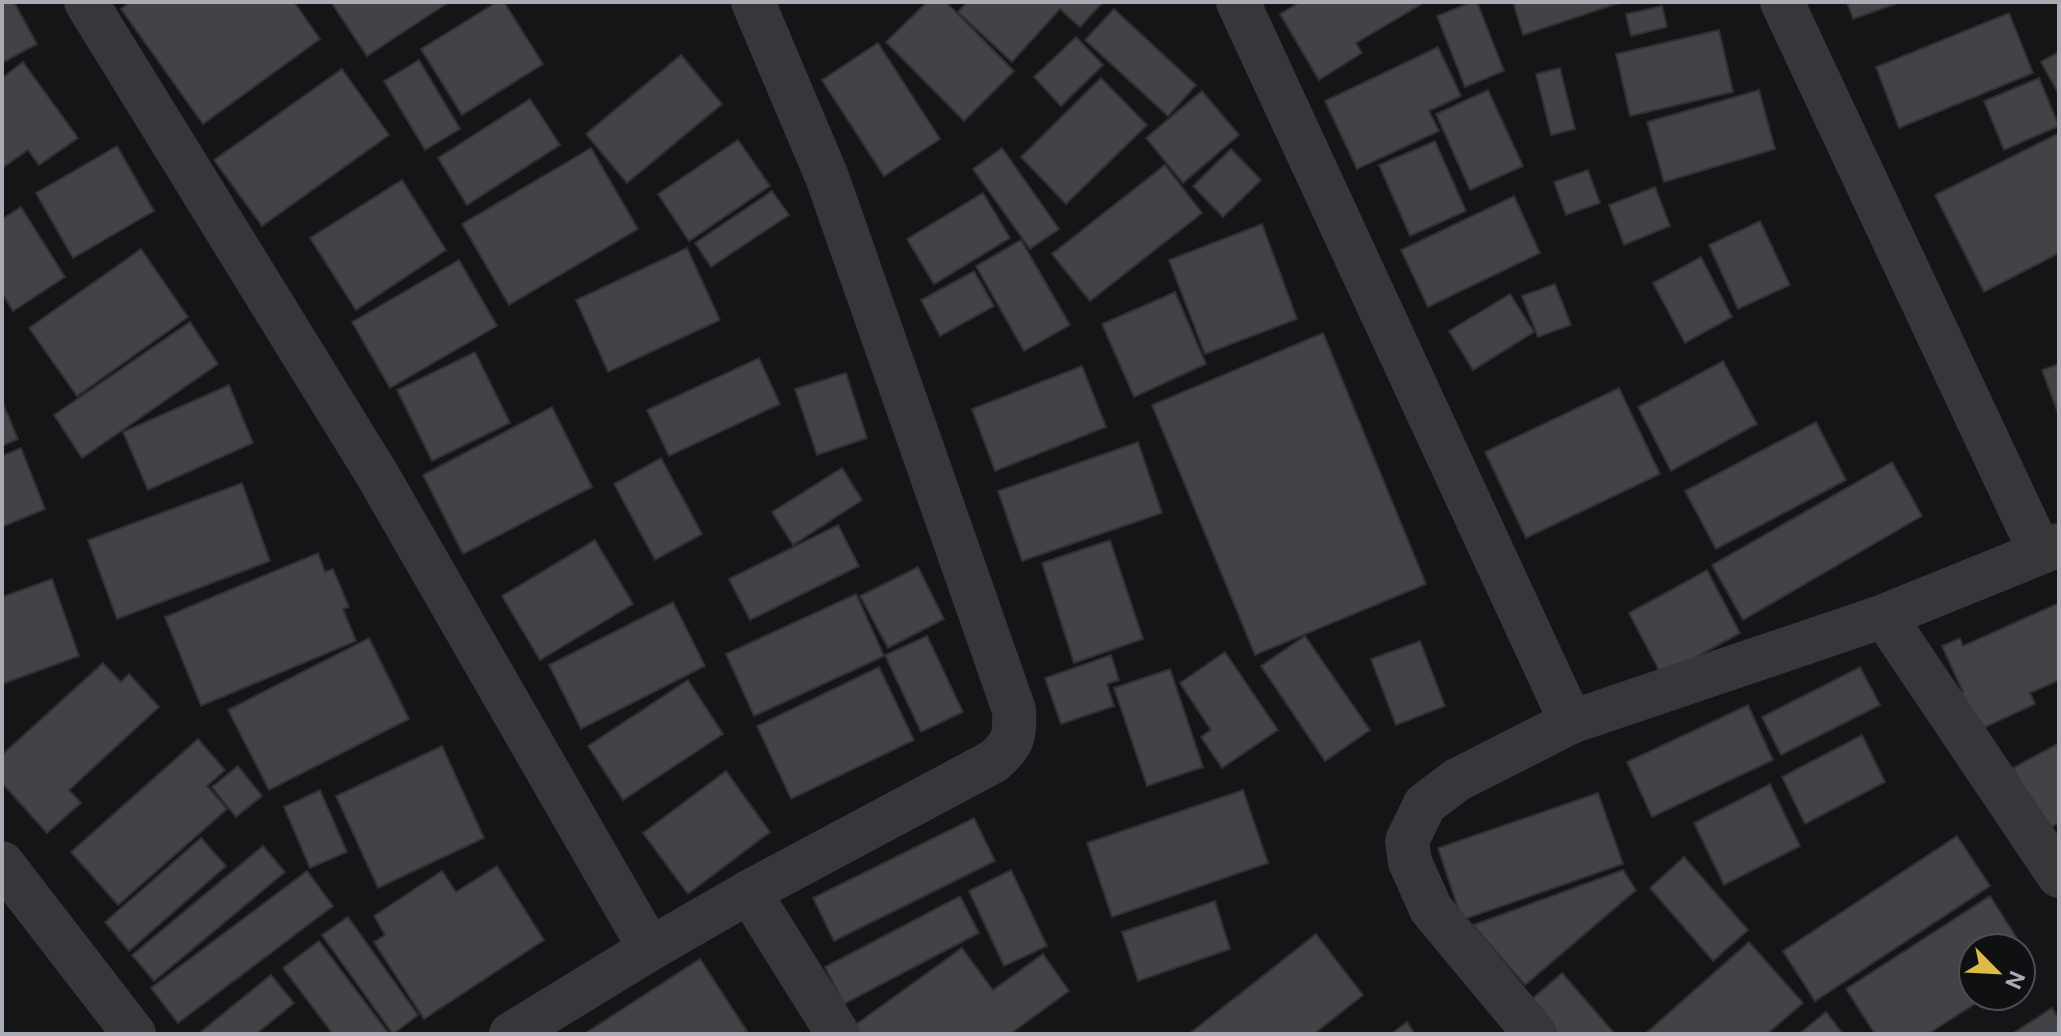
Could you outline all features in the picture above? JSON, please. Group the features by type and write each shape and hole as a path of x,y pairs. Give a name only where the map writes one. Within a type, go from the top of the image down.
{"street":[{"path":"86,2 378,476 650,949"},
{"path":"511,1034 749,892 994,761 1009,747 1015,732 1014,710 866,282 827,177 753,2"},
{"path":"1238,2 1571,722"},
{"path":"1535,1034 1431,909 1410,862 1407,841 1425,804 1457,780 1571,722 1884,616 2049,548 1782,2"},
{"path":"1884,616 2059,876"},
{"path":"2,863 134,1034"},
{"path":"749,892 838,1034"}],"building":[{"path":"2,2 14,2 37,44 2,63"},
{"path":"130,2 294,2 320,39 203,124 121,9"},
{"path":"331,2 449,2 367,56"},
{"path":"497,2 504,2 543,64 462,115 421,49"},
{"path":"927,2 946,2 1014,71 964,121 886,42"},
{"path":"967,2 1103,2 1080,27 1060,9 1012,62 958,12"},
{"path":"1300,2 1425,2 1356,43 1362,53 1319,80 1280,14"},
{"path":"1477,2 1504,71 1465,87 1437,16"},
{"path":"1513,2 1622,2 1523,35"},
{"path":"1847,2 1901,2 1853,19"},
{"path":"1662,6 1667,27 1631,36 1626,14"},
{"path":"1114,9 1196,85 1168,116 1085,40"},
{"path":"2009,13 2033,73 1899,128 1876,67"},
{"path":"1719,30 1733,92 1630,116 1616,54"},
{"path":"1076,37 1103,65 1061,106 1034,77"},
{"path":"878,43 940,139 884,176 822,80"},
{"path":"1438,47 1461,96 1429,111 1439,131 1357,169 1325,101"},
{"path":"2059,52 2059,95 2041,62"},
{"path":"681,55 722,104 627,183 586,134"},
{"path":"419,60 460,129 425,150 384,81"},
{"path":"23,62 78,138 39,165 28,150 2,168 2,78"},
{"path":"1560,68 1575,129 1551,135 1536,74"},
{"path":"342,69 389,135 262,226 214,160"},
{"path":"1101,78 1147,125 1066,204 1021,157"},
{"path":"2039,78 2059,126 2004,150 1984,101"},
{"path":"1488,90 1523,166 1470,190 1436,114"},
{"path":"1759,90 1775,149 1664,182 1647,122"},
{"path":"1202,91 1239,135 1183,183 1146,138"},
{"path":"530,99 560,145 467,205 438,158"},
{"path":"2059,133 2059,253 1984,292 1935,195"},
{"path":"738,140 770,186 689,241 658,194"},
{"path":"1435,141 1466,211 1410,236 1379,165"},
{"path":"117,146 154,211 73,258 36,193"},
{"path":"591,148 638,229 509,305 462,224"},
{"path":"1002,148 1059,229 1030,249 973,169"},
{"path":"1231,149 1261,180 1223,217 1193,186"},
{"path":"1165,165 1202,213 1090,301 1052,254"},
{"path":"1588,170 1600,203 1566,215 1554,182"},
{"path":"402,180 446,250 356,310 310,238"},
{"path":"1655,187 1670,226 1624,245 1609,205"},
{"path":"772,191 789,215 711,267 695,243"},
{"path":"983,193 1010,238 934,284 907,239"},
{"path":"1514,196 1540,253 1428,307 1401,250"},
{"path":"21,207 65,277 13,311 2,293 2,219"},
{"path":"1760,221 1790,285 1738,309 1709,245"},
{"path":"1262,224 1297,319 1205,354 1169,260"},
{"path":"1021,240 1070,325 1024,351 976,266"},
{"path":"687,248 720,320 608,372 576,300"},
{"path":"141,249 188,317 77,396 29,328"},
{"path":"1701,257 1732,317 1685,343 1653,283"},
{"path":"459,260 497,326 390,388 352,322"},
{"path":"974,271 994,306 940,336 921,300"},
{"path":"1555,284 1571,325 1538,337 1522,296"},
{"path":"1175,292 1206,364 1134,397 1102,324"},
{"path":"1510,294 1534,332 1473,370 1449,331"},
{"path":"190,322 218,364 82,458 54,415"},
{"path":"1323,333 1426,584 1255,655 1152,405"},
{"path":"475,352 510,423 432,461 397,390"},
{"path":"759,358 780,404 669,456 647,410"},
{"path":"1723,361 1757,424 1671,471 1638,407"},
{"path":"2059,364 2059,416 2042,370"},
{"path":"1082,366 1106,427 995,471 972,409"},
{"path":"846,373 867,438 817,455 795,389"},
{"path":"229,385 253,443 148,490 123,432"},
{"path":"1619,388 1660,474 1526,538 1485,452"},
{"path":"2,401 18,439 2,446"},
{"path":"552,407 592,487 463,554 423,475"},
{"path":"1816,422 1846,480 1716,549 1685,491"},
{"path":"1138,442 1162,513 1022,561 998,491"},
{"path":"21,448 45,509 2,527 2,456"},
{"path":"661,458 702,534 655,560 614,484"},
{"path":"1892,462 1922,516 1743,620 1712,565"},
{"path":"842,468 862,500 793,545 772,512"},
{"path":"242,483 270,561 117,619 88,540"},
{"path":"838,525 859,566 750,620 729,579"},
{"path":"595,540 633,604 540,660 502,596"},
{"path":"1110,540 1143,639 1074,663 1042,563"},
{"path":"318,553 325,572 333,569 349,607 343,609 356,641 201,706 165,617"},
{"path":"918,567 944,619 888,648 860,596"},
{"path":"1707,570 1740,633 1662,676 1629,613"},
{"path":"52,579 79,656 2,684 2,597"},
{"path":"856,594 884,656 754,716 726,654"},
{"path":"673,602 705,666 581,729 549,665"},
{"path":"2059,603 2059,680 2030,693 2035,704 1981,729 1952,697 1963,692 1942,646 1960,638 1963,646"},
{"path":"927,636 963,712 921,732 885,655"},
{"path":"1305,636 1370,730 1325,761 1261,666"},
{"path":"369,638 409,719 269,790 228,710"},
{"path":"1420,641 1445,706 1396,725 1371,659"},
{"path":"1225,652 1278,730 1222,768 1201,737 1211,730 1180,683"},
{"path":"1111,655 1119,680 1107,684 1114,706 1061,724 1045,678"},
{"path":"103,663 121,682 129,674 159,707 69,790 81,803 47,833 2,783 2,755"},
{"path":"879,667 914,740 791,799 757,726"},
{"path":"1860,667 1880,705 1781,755 1762,717"},
{"path":"1170,669 1203,767 1147,786 1114,688"},
{"path":"688,680 723,734 623,800 588,746"},
{"path":"1748,705 1773,760 1652,817 1627,762"},
{"path":"1862,735 1885,782 1805,824 1782,777"},
{"path":"198,739 225,770 207,786 227,809 118,905 71,852"},
{"path":"2059,743 2059,823 2046,830 2013,768"},
{"path":"442,746 484,838 378,888 336,796"},
{"path":"238,766 262,796 236,817 212,787"},
{"path":"726,771 770,832 688,894 643,833"},
{"path":"1770,784 1800,846 1724,885 1694,823"},
{"path":"320,790 347,852 310,868 284,807"},
{"path":"1243,790 1268,863 1112,917 1087,843"},
{"path":"1598,793 1623,864 1462,920 1438,848"},
{"path":"974,818 995,861 834,941 813,898"},
{"path":"1957,836 1990,886 1815,1001 1783,951"},
{"path":"201,838 226,866 129,951 105,922"},
{"path":"263,846 285,872 154,981 132,955"},
{"path":"1684,857 1748,930 1713,961 1650,888"},
{"path":"497,866 544,940 424,1019 374,942 385,935 374,916 442,871 456,892"},
{"path":"1011,870 1047,946 1004,966 969,891"},
{"path":"1623,870 1636,890 1525,985 1473,925"},
{"path":"307,871 333,906 178,1023 151,988"},
{"path":"960,896 979,933 844,1004 825,967"},
{"path":"1990,896 2013,932 1957,932 1957,1012 1962,1012 1928,1034 1875,1034 1846,989"},
{"path":"1215,901 1230,949 1138,981 1122,932"},
{"path":"348,917 418,1015 393,1034 322,935"},
{"path":"1316,934 1363,995 1314,1034 1189,1034"},
{"path":"319,941 389,1034 333,1034 283,968"},
{"path":"1749,942 1803,1003 1767,1034 1645,1034"},
{"path":"962,948 993,990 1043,954 1069,991 1010,1034 855,1034 851,1028"},
{"path":"700,959 747,1031 742,1034 584,1034"},
{"path":"1562,973 1615,1034 1551,1034 1525,1005"},
{"path":"271,975 294,1003 256,1034 198,1034"},
{"path":"2052,1008 2059,1019 2059,1034 2012,1034"},
{"path":"1826,1012 1843,1034 1799,1034"},
{"path":"1407,1022 1415,1034 1391,1034"}]}
